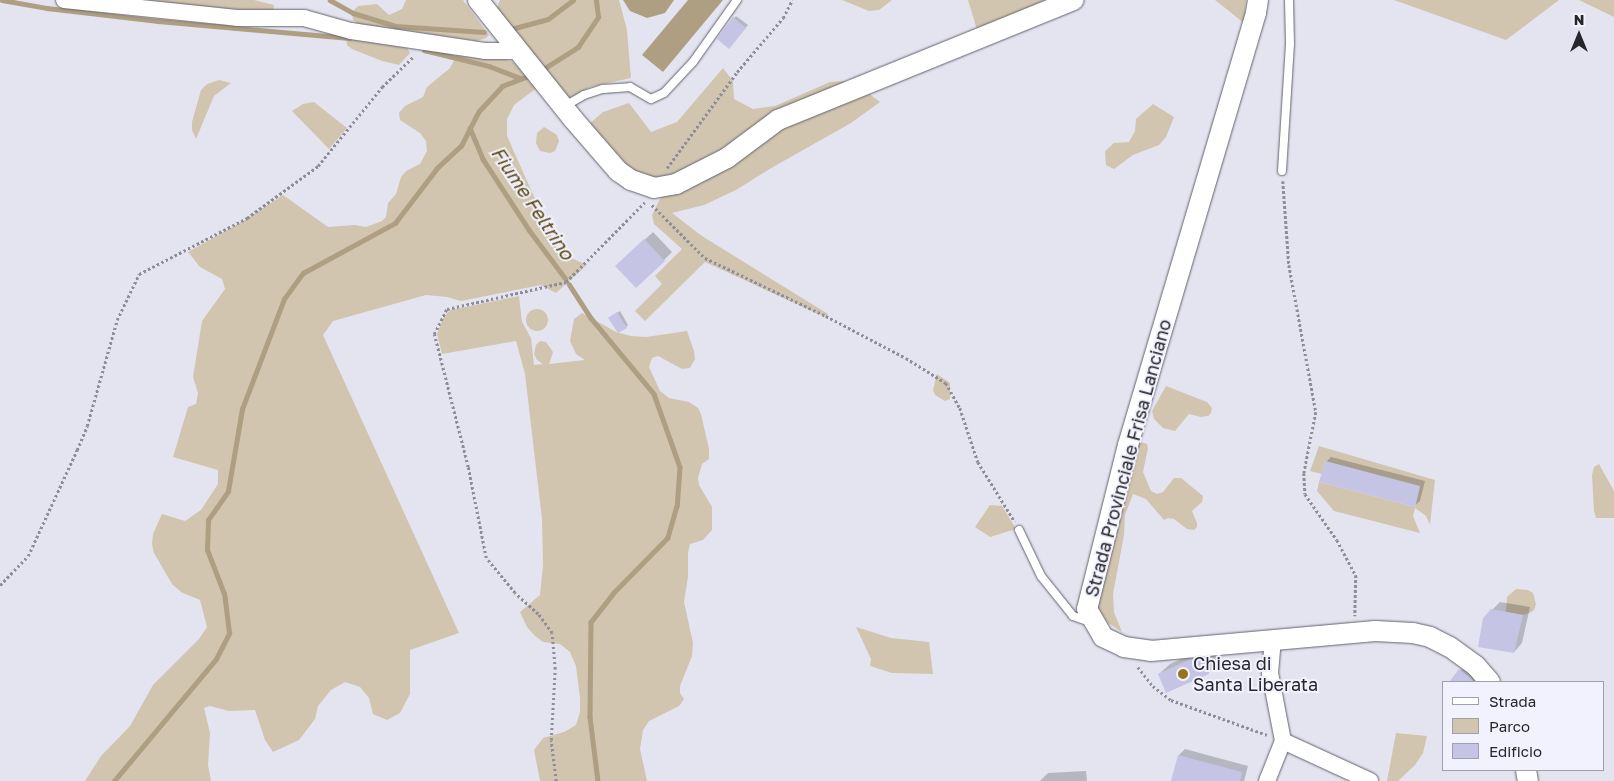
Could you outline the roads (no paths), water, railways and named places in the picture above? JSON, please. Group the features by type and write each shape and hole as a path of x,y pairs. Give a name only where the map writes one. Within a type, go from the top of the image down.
{"street":[{"path":"64,0 237,18 304,18 351,31 485,51 517,51"},
{"path":"478,0 517,51 618,171 632,180 654,188 676,184 727,158 778,120 1074,0"},
{"name":"Strada Provinciale Frisa Lanciano","path":"1258,0 1256,13 1124,463 1087,609 1103,637 1124,647 1151,651 1355,633 1403,632 1430,637 1450,648 1476,666 1489,681"},
{"path":"1267,781 1283,741 1270,673 1273,640"},
{"path":"1283,741 1370,781"}],"lane":[{"path":"563,107 584,95 603,89 630,87 651,99 664,93 693,62 737,0"},
{"path":"1282,171 1290,44 1290,0"},
{"path":"1019,530 1040,576 1073,616 1095,624"}],"waterway":[{"path":"2,0 47,8 158,21 349,38"},
{"path":"330,0 353,13 396,26 484,32"},
{"path":"511,29 548,19 573,0"},
{"name":"Fiume Feltrino","path":"542,70 578,47 598,17 596,0"},
{"path":"424,50 489,66 521,78"},
{"path":"114,781 216,659 229,633 224,594 207,550 208,520 228,491 242,409 284,299 303,273 395,223 437,168 461,146 479,111 502,86 530,75"},
{"name":"Fiume Feltrino","path":"470,128 483,159 530,231 565,278"},
{"name":"Fiume Feltrino","path":"569,284 591,318 654,394 680,467 677,506 668,538 614,593 591,622 590,717 598,781"}],"place":[{"name":"Chiesa di Santa Liberata","path":"1183,674"}]}
